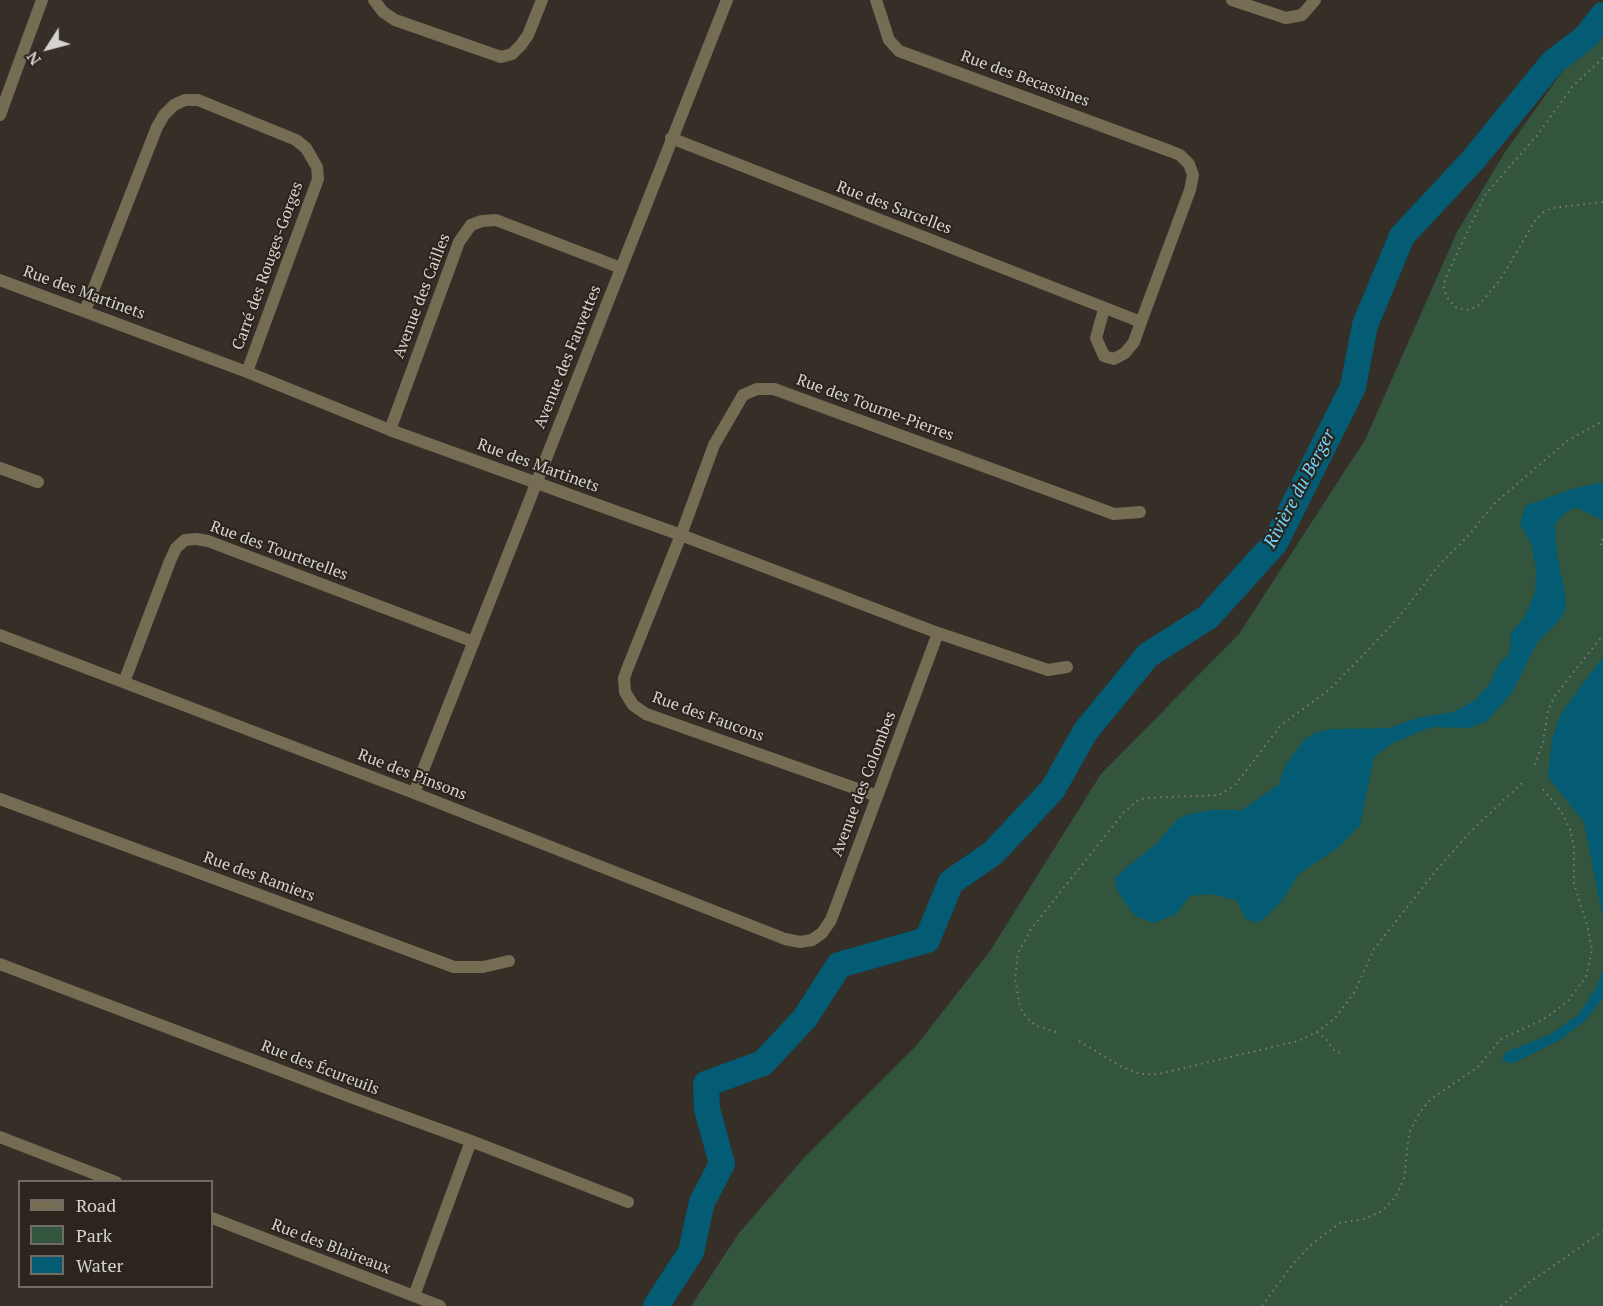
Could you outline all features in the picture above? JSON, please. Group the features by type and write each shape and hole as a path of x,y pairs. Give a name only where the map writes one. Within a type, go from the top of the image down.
{"street":[{"path":"0,115 42,0"},
{"path":"374,0 383,12 395,20 501,57 512,54 521,45 528,35 542,0"},
{"name":"Avenue des Fauvettes","path":"414,793 727,0"},
{"name":"Rue des Becassines","path":"876,0 889,40 899,51 1170,151 1180,155 1189,164 1193,175 1190,190 1141,322"},
{"path":"1232,0 1286,18 1302,15 1315,0"},
{"name":"Carré des Rouges-Gorges","path":"85,311 157,127 174,105 185,99 198,100 296,140 306,148 318,167 318,179 247,372"},
{"name":"Rue des Sarcelles","path":"671,138 1141,322"},
{"name":"Avenue des Cailles","path":"390,430 459,242 471,225 496,220 621,268"},
{"name":"Rue des Martinets","path":"0,280 247,372 390,430 681,535 938,633 1048,670 1067,667"},
{"path":"1104,309 1096,338 1104,356 1114,359 1125,353 1134,342 1141,322"},
{"name":"Rue des Tourne-Pierres","path":"681,535 714,445 743,395 757,389 774,389 1114,514 1140,512"},
{"path":"0,468 38,482"},
{"name":"Rue des Faucons","path":"681,535 624,678 625,692 633,705 646,714 877,796"},
{"name":"Rue des Tourterelles","path":"124,682 176,548 185,540 196,538 474,642"},
{"name":"Avenue des Colombes","path":"812,940 822,933 831,920 938,633"},
{"name":"Rue des Pinsons","path":"0,635 414,793 785,939 800,942 812,940"},
{"name":"Rue des Ramiers","path":"0,799 454,966 483,966 509,961"},
{"name":"Rue des Écureuils","path":"0,964 628,1202"},
{"path":"0,1137 111,1180"},
{"path":"414,1296 471,1141"},
{"name":"Rue des Blaireaux","path":"213,1218 440,1306"}],"path":[{"path":"1603,58 1573,86 1525,151 1485,195 1445,279 1444,289 1447,297 1455,307 1466,310 1477,307 1500,280 1536,219 1544,212 1552,208 1603,202"},
{"path":"1056,1032 1036,1026 1026,1017 1020,1007 1015,978 1018,953 1031,929 1125,811 1137,801 1145,798 1219,795 1235,785 1277,729 1329,690 1365,653 1398,618 1439,565 1469,535 1495,503 1567,441 1603,421"},
{"path":"1603,539 1600,542 1603,549"},
{"path":"1535,765 1543,742 1548,711 1554,697 1603,635"},
{"path":"1079,1041 1120,1066 1140,1074 1158,1074 1298,1041 1317,1032 1335,1018 1346,1005 1374,949 1439,867 1474,828 1523,782"},
{"path":"1262,1306 1293,1264 1313,1243 1340,1223 1380,1212 1395,1198 1404,1179 1409,1133 1420,1112 1431,1099 1478,1066 1501,1039 1544,1019 1566,1003 1586,976 1592,949 1574,884 1574,847 1570,829 1561,811 1542,788"},
{"path":"1317,1032 1334,1050 1342,1054"},
{"path":"1501,1306 1530,1282 1603,1231"}],"green space":[{"path":"1603,32 1603,1306 691,1306 739,1233 802,1160 916,1046 990,951 1101,774 1239,634 1365,440 1457,232 1505,152 1562,72"}],"water":[{"path":"1603,482 1603,520 1575,507 1555,524 1557,555 1566,609 1560,619 1537,643 1513,691 1487,721 1469,728 1431,727 1393,743 1374,757 1360,825 1339,847 1299,874 1281,902 1257,923 1246,919 1236,900 1211,894 1190,896 1176,914 1153,923 1134,915 1117,891 1115,879 1122,871 1155,845 1178,819 1189,814 1213,810 1242,810 1279,784 1285,766 1305,739 1317,732 1333,729 1389,728 1417,718 1453,712 1474,701 1491,682 1499,664 1510,653 1511,633 1524,618 1535,593 1536,569 1531,543 1520,524 1525,506 1572,489"},
{"path":"1603,657 1603,919 1584,822 1548,777 1552,738 1562,712"},
{"path":"1603,968 1603,998 1585,1021 1561,1039 1526,1057 1512,1063 1502,1061 1506,1052 1549,1035 1578,1015 1597,987"}],"waterway":[{"name":"Rivière du Berger","path":"656,1306 691,1252 702,1202 722,1164 707,1109 706,1084 763,1063 805,1018 839,965 927,940 951,882 993,853 1053,789 1085,732 1148,655 1208,617 1275,543 1353,387 1365,325 1402,236 1473,160 1553,62 1586,37 1603,15"}]}
